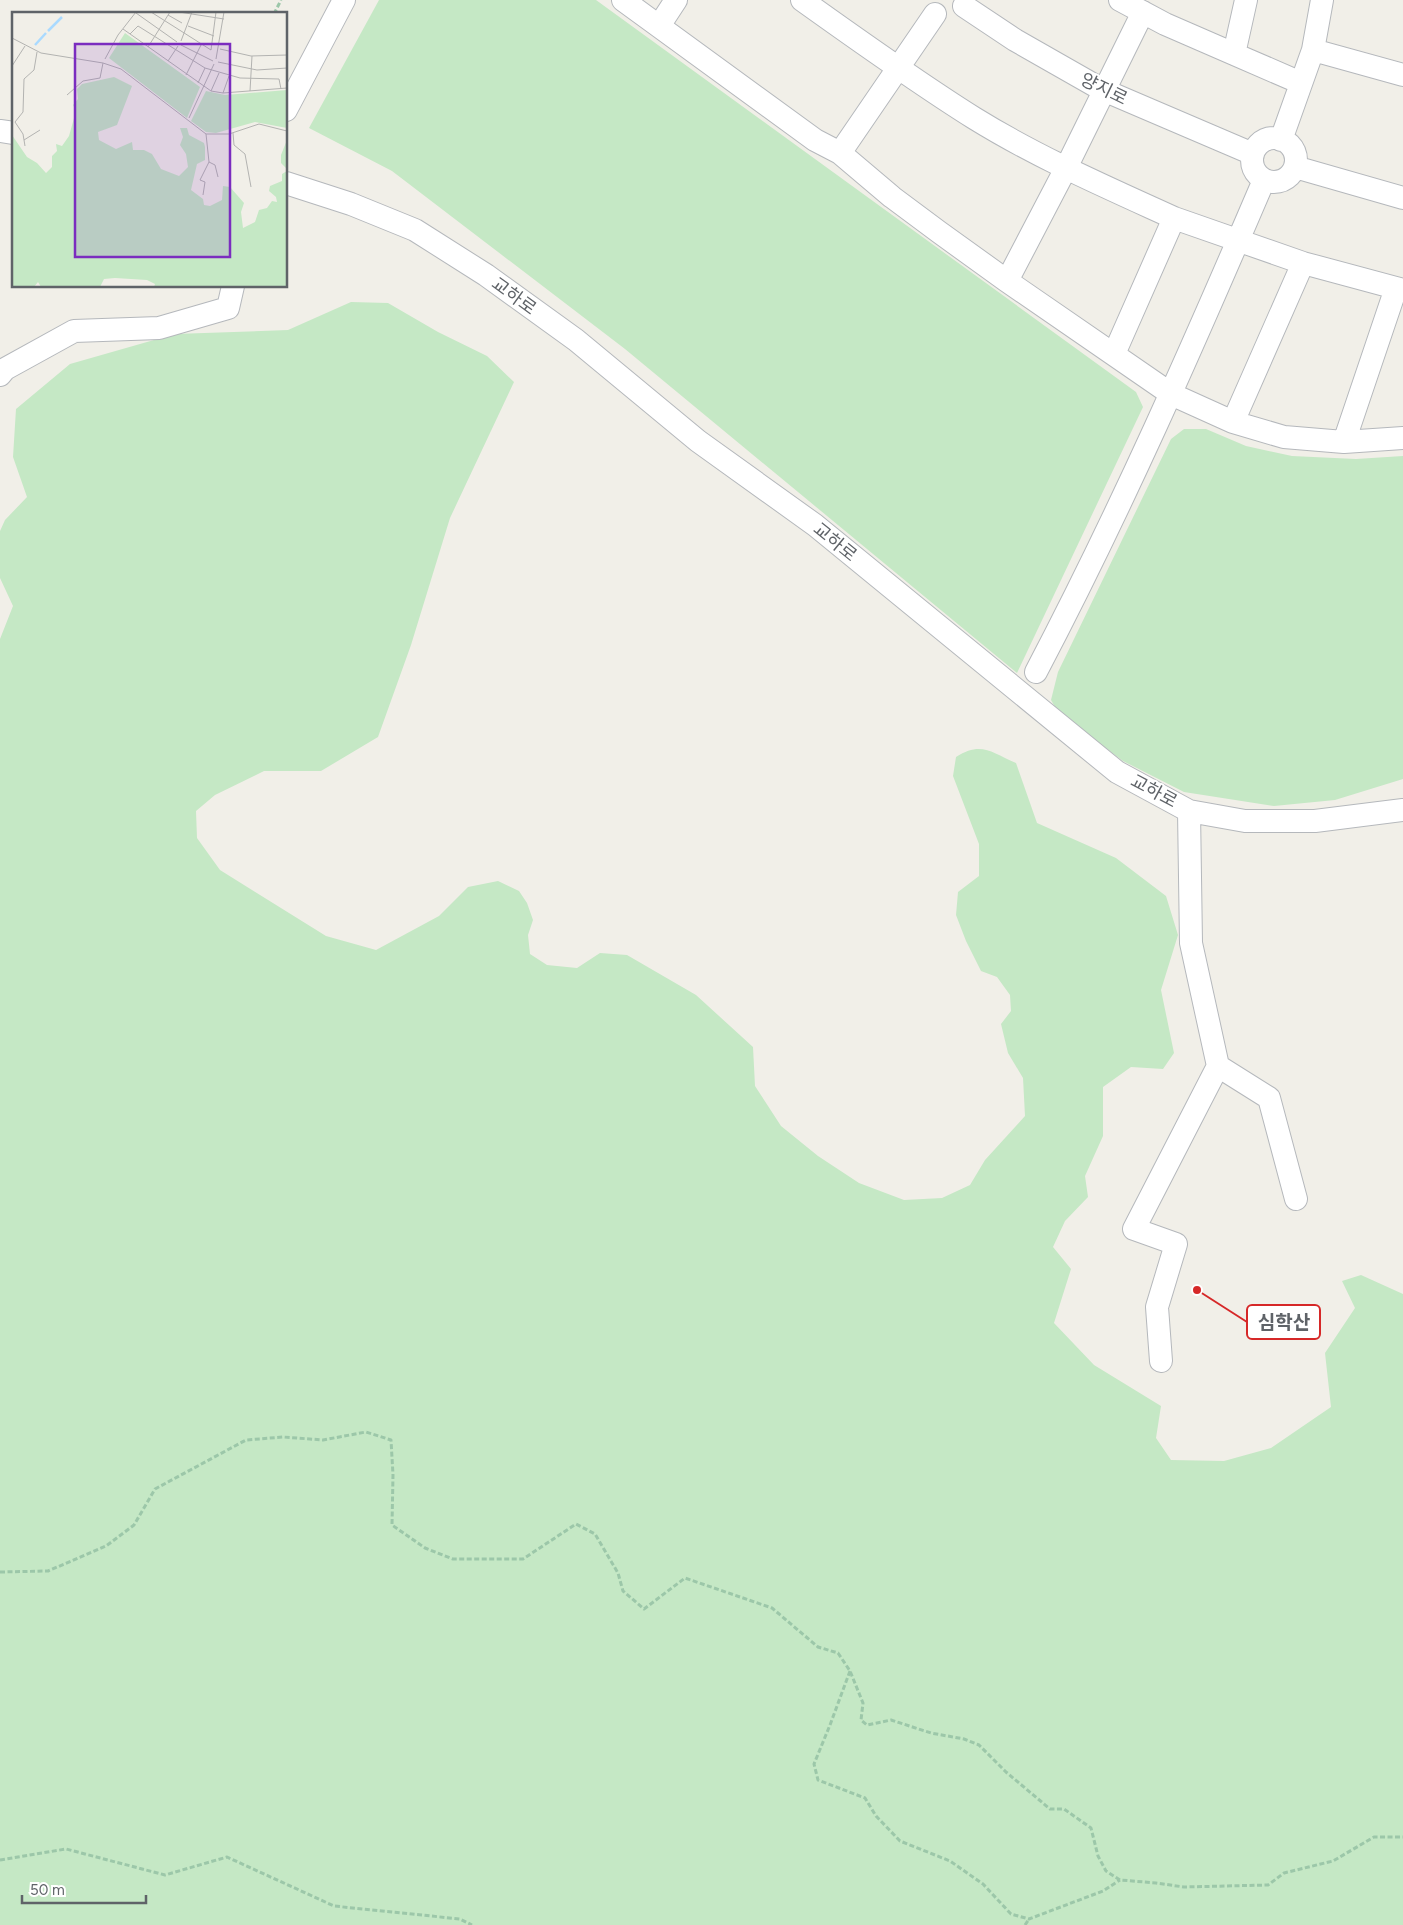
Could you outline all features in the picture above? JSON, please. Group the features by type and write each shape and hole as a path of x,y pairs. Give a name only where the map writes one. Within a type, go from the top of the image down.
{"street":[{"path":"288,106 344,0"},
{"path":"623,0 815,140 840,153 892,197 1007,281 1171,394 1233,422 1284,437 1344,442 1403,438"},
{"path":"659,26 676,0"},
{"path":"802,0 975,119 1066,168 1174,218 1303,264 1399,289 1344,442"},
{"path":"1120,0 1165,24 1301,83"},
{"path":"1234,54 1246,0"},
{"path":"1281,140 1313,50 1322,0"},
{"path":"840,153 897,67 930,7 942,17 957,14 965,3"},
{"name":"양지로","path":"965,3 1014,40 1104,91 1253,154"},
{"path":"1007,281 1066,168 1143,12"},
{"path":"1313,50 1403,75"},
{"path":"1267,140 1281,140 1287,143 1295,154 1295,167 1286,179 1271,182 1264,180 1254,169 1253,154 1261,143 1267,140"},
{"path":"1295,167 1403,198"},
{"path":"1036,672 1078,591 1171,394 1264,180"},
{"name":"교하로","path":"288,184 351,204 415,230 486,275 576,340 698,441 815,525 1117,772 1190,811 1245,821 1315,822 1403,810"},
{"path":"1114,354 1174,218"},
{"path":"1233,422 1303,264"},
{"path":"0,375 5,369 74,331 159,328 228,308 233,288"},
{"path":"1161,1361 1157,1307 1176,1244 1134,1229 1218,1066 1191,943 1190,811"},
{"path":"1218,1066 1269,1098 1296,1199"}],"path":[{"path":"275,12 281,0"},
{"path":"0,1572 48,1571 106,1546 134,1525 155,1489 246,1440 283,1437 323,1440 366,1432 391,1440 393,1475 392,1525 425,1548 454,1559 523,1559 576,1524 595,1534 618,1573 623,1591 644,1608 685,1578 772,1608 818,1647 838,1653 850,1671 863,1703 861,1720 867,1725 891,1720 932,1733 964,1739 979,1745 1006,1772 1050,1809 1064,1809 1091,1828 1098,1856 1106,1871 1120,1880 1156,1882 1184,1887 1268,1885 1284,1873 1333,1861 1374,1837 1403,1836"},
{"path":"850,1671 814,1764 818,1780 865,1798 876,1816 900,1841 950,1861 982,1884 1011,1914 1029,1919"},
{"path":"0,1860 66,1849 165,1875 227,1857 334,1906 460,1919 472,1925"},
{"path":"1025,1925 1029,1919 1103,1891 1120,1880"}],"green space":[{"path":"379,0 596,0 1136,392 1143,407 1017,673 625,349 392,171 309,128"},
{"path":"351,302 388,303 438,332 487,356 514,382 450,518 411,645 378,737 321,771 264,771 215,795 196,811 197,838 220,870 326,936 376,950 439,916 468,887 498,881 519,891 527,903 533,920 528,935 530,954 547,965 577,968 600,953 627,955 696,995 753,1047 755,1086 781,1126 818,1156 859,1183 904,1200 942,1198 970,1185 985,1160 1025,1116 1023,1078 1008,1053 1001,1024 1011,1011 1010,995 997,977 981,971 956,915 958,892 979,876 979,844 953,776 956,757 965,752 979,749 993,752 1016,763 1037,823 1116,858 1166,896 1178,935 1161,990 1174,1053 1163,1069 1131,1067 1103,1087 1103,1136 1085,1176 1088,1197 1065,1221 1053,1247 1071,1269 1054,1323 1094,1365 1161,1406 1156,1438 1171,1460 1224,1461 1271,1448 1331,1407 1325,1353 1355,1308 1342,1281 1361,1275 1403,1294 1403,1925 0,1925 0,639 13,606 0,578 0,531 5,520 27,497 13,457 16,409 70,364 175,334 288,330"},
{"path":"1184,429 1206,429 1246,446 1292,456 1356,459 1403,456 1403,779 1335,800 1274,806 1184,792 1123,761 1058,712 1051,700 1058,672 1171,439"}],"place":[{"name":"심학산","path":"1197,1290"}]}
